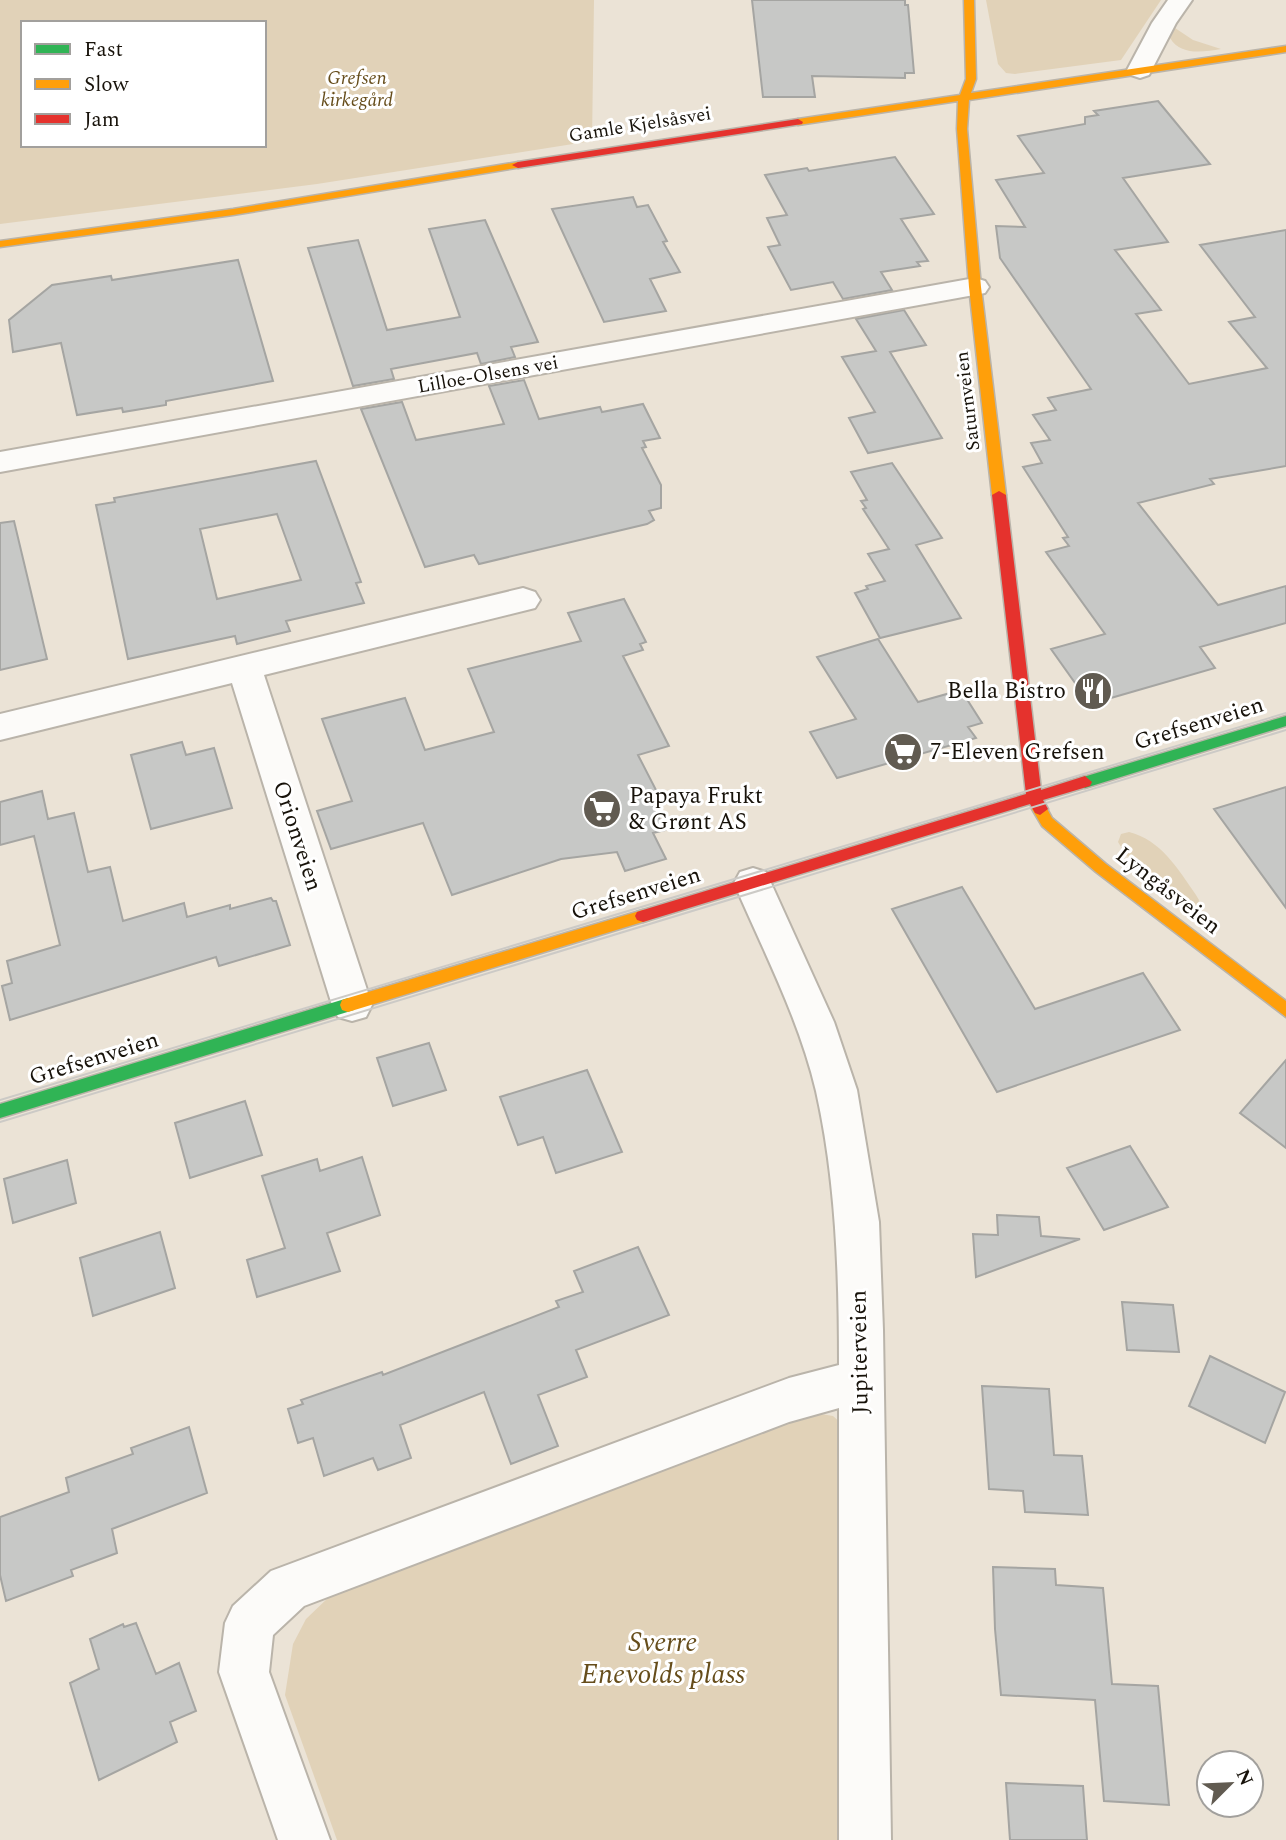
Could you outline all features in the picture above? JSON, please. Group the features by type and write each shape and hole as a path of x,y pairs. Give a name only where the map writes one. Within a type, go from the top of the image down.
{"street":[{"name":"Saturnveien","path":"969,0 971,79 964,98 962,129 975,287 1034,798"},
{"path":"1140,70 1164,23 1180,0"},
{"name":"Gamle Kjelsåsvei","path":"0,244 233,212 619,148 1286,49"},
{"name":"Lilloe-Olsens vei","path":"0,462 975,287"},
{"path":"0,727 523,600"},
{"name":"Orionveien","path":"244,667 352,1005"},
{"name":"Grefsenveien","path":"0,1111 1286,721"},
{"name":"Lyngåsveien","path":"1034,798 1047,822 1101,868 1286,1010"},
{"name":"Jupiterveien","path":"753,883 814,1022 836,1090 857,1222 865,1840"},
{"path":"304,1840 244,1672 250,1623 288,1588 776,1405 861,1381"}],"green space":[{"name":"Grefsen kirkegård","path":"0,0 594,0 592,141 317,184 0,224"},
{"path":"986,0 1161,0 1121,60 1015,74 1006,73 998,64"},
{"path":"1175,28 1193,40 1221,49 1193,51 1180,48 1170,38"},
{"path":"1129,832 1150,842 1168,857 1196,895 1198,905 1190,906 1184,902 1126,855 1118,842 1121,834"},
{"name":"Sverre Enevolds plass","path":"815,1413 833,1416 842,1424 846,1840 337,1840 285,1695 293,1644 306,1619 330,1596 791,1417"}],"building":[{"path":"752,0 905,0 905,5 908,5 914,73 905,73 905,78 812,76 815,97 763,97"},
{"path":"1158,101 1210,164 1123,178 1168,242 1115,250 1161,310 1136,314 1189,384 1267,368 1229,322 1255,317 1200,245 1286,230 1286,466 1210,479 1214,484 1138,503 1218,605 1286,586 1286,623 1200,647 1215,668 1090,704 1051,649 1105,634 1046,552 1069,546 1063,538 1068,537 1023,467 1042,463 1031,443 1050,440 1033,415 1056,410 1048,398 1091,389 1000,258 996,226 1025,227 996,180 1044,173 1018,136 1085,124 1085,117 1098,115 1094,111"},
{"path":"895,157 934,214 901,219 928,261 917,262 920,266 881,272 892,290 843,299 833,282 791,290 768,247 780,245 767,218 787,215 765,175"},
{"path":"633,197 637,207 648,205 667,241 663,242 680,272 650,279 666,311 604,322 552,209"},
{"path":"485,220 538,342 511,347 515,357 481,364 477,353 391,369 394,379 353,386 308,248 358,240 387,330 460,317 429,229"},
{"path":"238,260 273,381 166,401 166,405 123,412 122,408 77,415 61,343 13,352 9,320 52,285 111,276 112,280"},
{"path":"904,310 926,345 890,352 942,438 868,453 849,418 875,412 842,357 876,351 856,319"},
{"path":"524,380 539,419 600,407 602,412 643,404 660,438 643,441 646,447 642,448 661,485 661,508 649,511 654,520 647,524 479,564 474,555 425,567 361,409 402,402 416,440 504,424 489,386"},
{"path":"316,461 361,582 356,583 364,603 286,621 290,631 237,644 235,636 128,659 96,505 115,502 114,498","holes":["277,514 301,580 217,599 200,529"]},
{"path":"892,463 942,538 916,545 961,618 880,638 855,593 868,589 866,586 885,581 868,554 889,549 863,509 866,508 861,501 867,500 851,472"},
{"path":"14,521 47,659 0,670 0,523"},
{"path":"624,599 646,642 640,644 643,650 623,656 669,746 638,755 658,794 649,797 665,830 653,833 666,859 625,871 617,852 561,859 452,895 423,823 331,849 317,811 352,801 322,719 405,698 425,750 494,732 468,669 581,641 568,613"},
{"path":"878,639 918,702 961,690 982,723 968,727 976,738 837,778 810,732 856,719 817,657"},
{"path":"182,742 186,755 214,748 232,808 151,829 131,755"},
{"path":"1286,787 1286,908 1214,809"},
{"path":"42,791 48,819 74,813 88,872 110,867 123,921 184,903 187,917 230,905 230,909 271,898 276,901 290,945 219,966 216,957 10,1020 2,986 12,983 7,961 60,945 34,836 0,845 0,802"},
{"path":"962,887 1035,1009 1143,973 1180,1030 997,1092 892,909"},
{"path":"429,1043 446,1090 393,1106 377,1058"},
{"path":"1286,1060 1286,1148 1240,1113"},
{"path":"587,1070 622,1152 556,1173 543,1137 518,1145 500,1097"},
{"path":"245,1101 262,1155 190,1178 175,1123"},
{"path":"1130,1146 1168,1207 1104,1230 1067,1168"},
{"path":"362,1157 380,1215 327,1233 340,1271 257,1297 247,1260 285,1248 262,1176 317,1159 320,1171"},
{"path":"67,1160 76,1203 13,1223 4,1179"},
{"path":"997,1215 1039,1217 1041,1236 1080,1239 976,1277 973,1234 998,1235"},
{"path":"160,1232 175,1288 93,1316 80,1258"},
{"path":"638,1247 669,1315 576,1350 587,1377 538,1395 558,1446 511,1464 484,1392 400,1425 411,1458 378,1470 373,1458 324,1476 313,1438 298,1443 288,1409 303,1404 301,1400 382,1372 383,1375 559,1307 556,1301 583,1292 574,1271"},
{"path":"1122,1302 1173,1305 1179,1352 1127,1350"},
{"path":"1210,1356 1285,1392 1265,1443 1189,1406"},
{"path":"982,1386 1049,1389 1054,1455 1082,1456 1088,1515 1025,1512 1023,1491 989,1489"},
{"path":"189,1427 207,1493 112,1529 117,1553 71,1570 73,1576 6,1601 0,1575 0,1517 69,1492 66,1478 133,1454 131,1448"},
{"path":"993,1567 1055,1569 1056,1585 1103,1588 1112,1684 1158,1686 1169,1805 1104,1801 1095,1700 1001,1695"},
{"path":"136,1623 156,1674 179,1663 196,1711 170,1722 177,1742 99,1780 70,1683 99,1669 90,1639 123,1624 124,1627"},
{"path":"1006,1783 1083,1786 1087,1840 1010,1840"}],"tram line":[{"path":"0,1100 1286,713"},
{"path":"0,1122 1286,730"}],"traffic: fast":[{"path":"1085,782 1286,721"},
{"path":"0,1111 348,1005"}],"traffic: slow":[{"path":"969,0 971,79 964,98 962,129 975,287 999,495"},
{"path":"798,122 1286,49"},
{"path":"0,244 233,212 518,165"},
{"path":"1040,809 1047,822 1101,868 1286,1010"},
{"path":"348,1005 643,916"}],"traffic: jam":[{"path":"518,165 798,122"},
{"path":"999,495 1034,798 1040,809"},
{"path":"643,916 1085,782"}],"place":[{"name":"Bella Bistro","path":"1093,691"},
{"name":"7-Eleven Grefsen","path":"903,752"},
{"name":"Papaya Frukt & Grønt AS","path":"602,809"}]}
